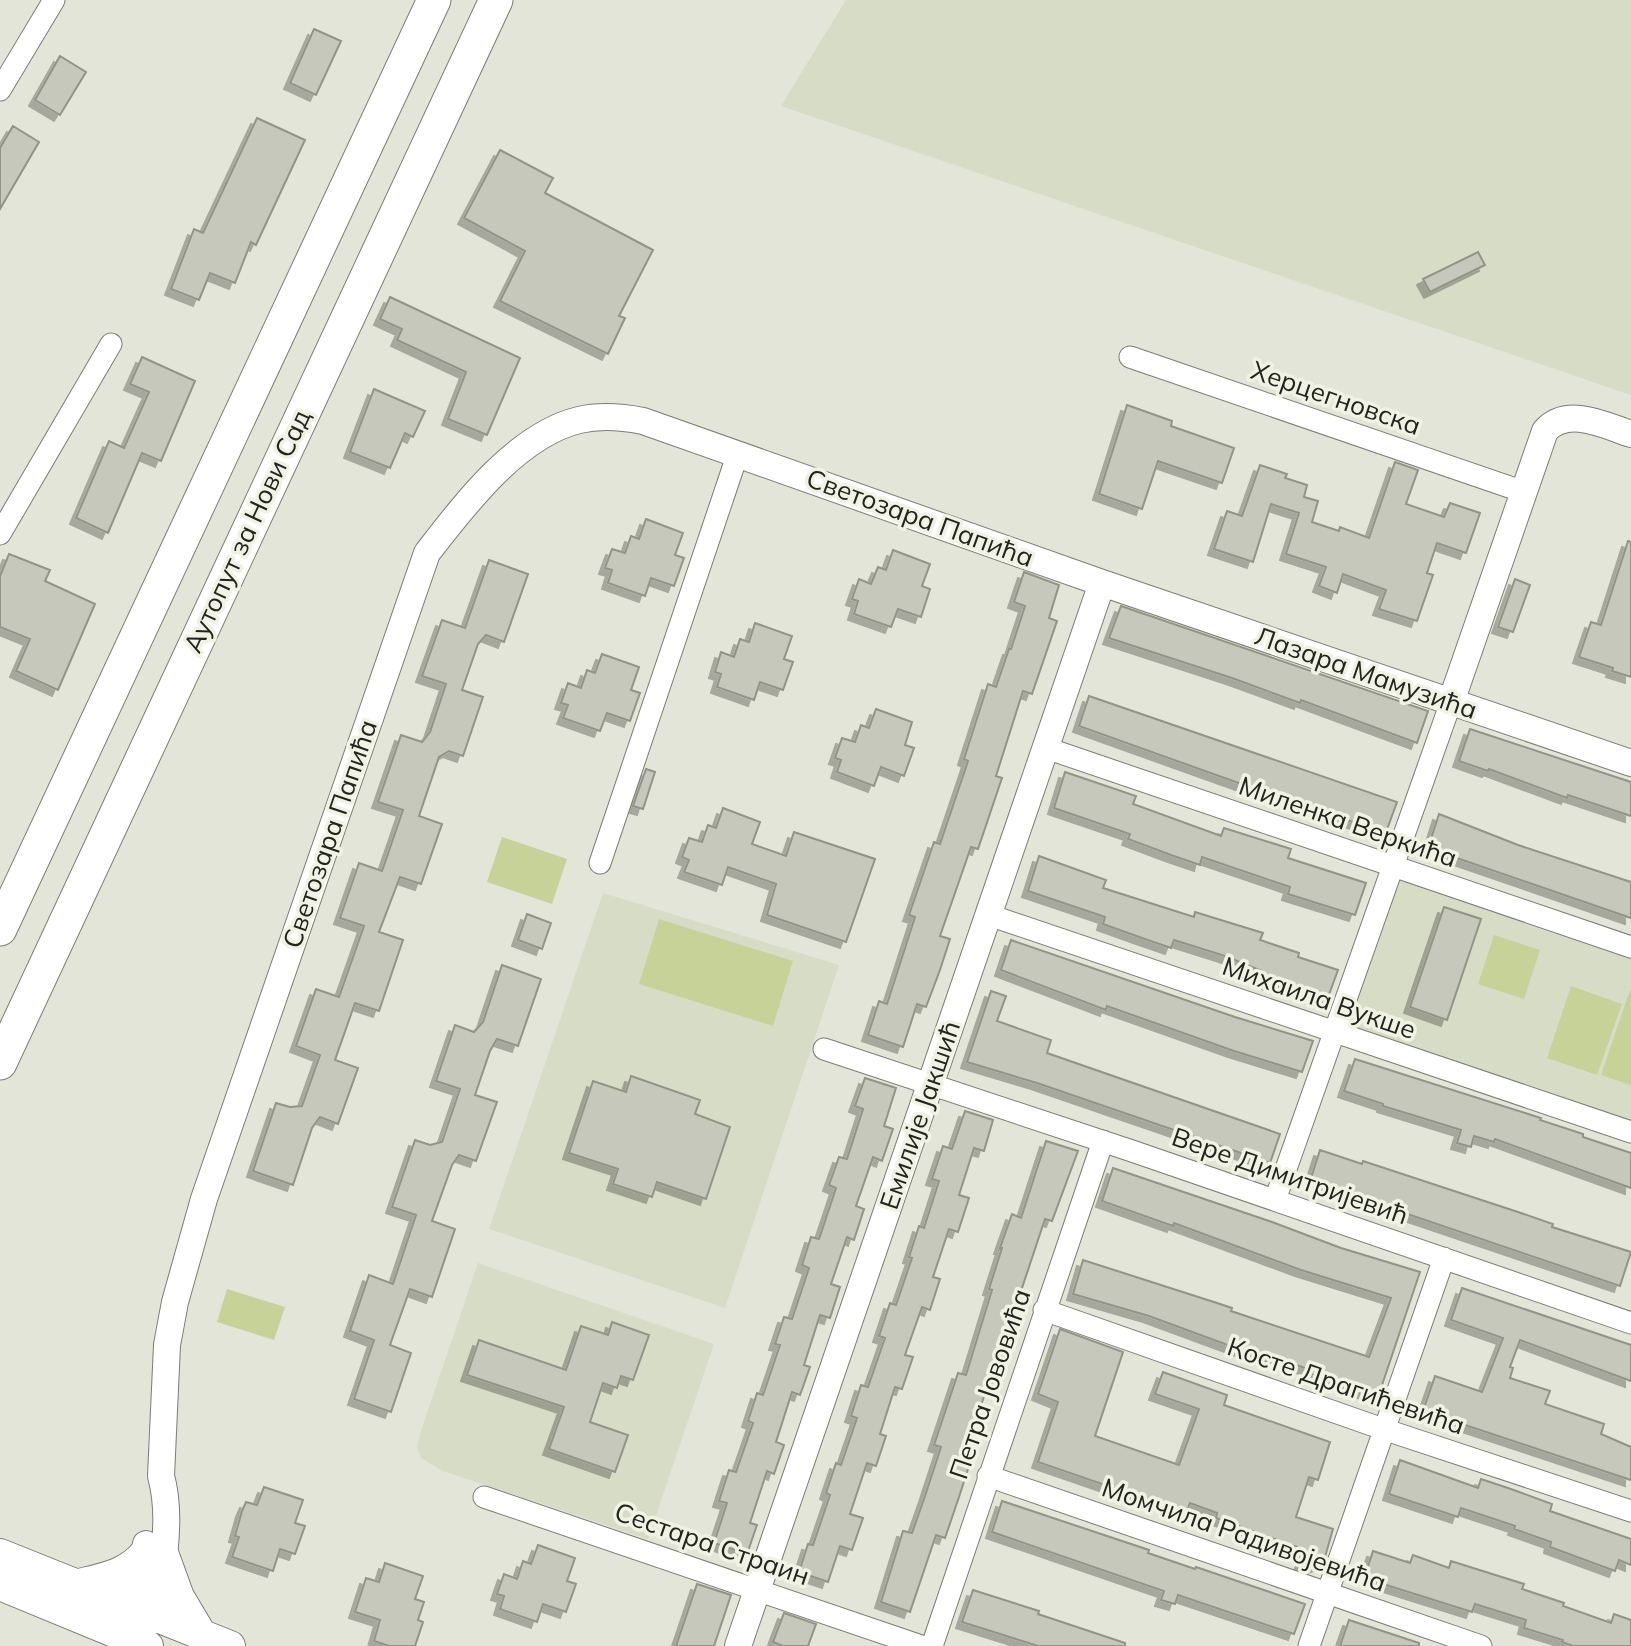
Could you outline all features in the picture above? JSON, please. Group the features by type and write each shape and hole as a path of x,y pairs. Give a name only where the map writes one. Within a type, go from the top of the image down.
{"main road":[{"name":"Аутопут за Нови Сад","path":"0,929 434,0"},
{"name":"Аутопут за Нови Сад","path":"0,1063 496,0"},
{"path":"79,1584 126,1570 154,1553 201,1634"},
{"path":"0,1554 230,1646"},
{"path":"0,1586 68,1613 128,1642"},
{"path":"68,1613 78,1628 84,1646"}],"street":[{"path":"0,90 54,0"},
{"path":"0,534 111,344"},
{"name":"Херцегновска","path":"1130,357 1524,492"},
{"name":"Светозара Папића","path":"128,1642 141,1610 141,1578 154,1553 150,1491 161,1476 167,1345 181,1279 204,1199 427,553 465,507 506,463 539,438 568,423 606,417 643,421 1102,583"},
{"path":"1275,1200 1545,431 1555,422 1575,417 1631,434"},
{"path":"600,863 738,453"},
{"name":"Лазара Мамузића","path":"1102,583 1631,763"},
{"name":"Емилије Јакшић","path":"738,1646 1102,583"},
{"name":"Миленка Веркића","path":"1046,748 1631,947"},
{"name":"Михаила Вукше","path":"989,915 1631,1132"},
{"name":"Вере Димитријевић","path":"824,1049 1444,1258 1629,1316"},
{"name":"Петра Јововића","path":"932,1646 1103,1141"},
{"path":"1309,1646 1444,1258"},
{"name":"Косте Драгићевића","path":"1044,1310 1383,1429 1631,1511"},
{"name":"Момчила Радивојевића","path":"988,1476 1481,1646"},
{"name":"Сестара Страин","path":"484,1497 921,1646"}],"shaded area":[{"path":"846,0 1631,0 1631,395 781,106"},
{"path":"1392,866 1631,947 1631,1132 1334,1033"},
{"path":"603,893 839,965 725,1308 489,1229"},
{"path":"478,1263 714,1344 648,1539 443,1471 421,1458 417,1448 420,1434"}],"green space":[{"path":"502,837 567,859 552,904 487,882"},
{"path":"659,919 793,961 773,1026 639,984"},
{"path":"1494,935 1540,950 1524,999 1478,984"},
{"path":"1571,986 1622,1004 1597,1075 1547,1058"},
{"path":"1631,990 1631,1085 1601,1075"},
{"path":"227,1289 285,1307 274,1340 217,1322"}],"building":[{"path":"314,29 341,41 316,95 290,83"},
{"path":"60,56 86,72 60,115 35,100"},
{"path":"257,118 305,140 256,245 251,242 235,283 210,273 199,300 171,289 194,229 203,233"},
{"path":"13,126 39,142 0,209 0,148"},
{"path":"500,150 553,178 545,193 653,250 619,316 625,318 608,354 500,301 525,251 464,218"},
{"path":"1478,252 1485,265 1430,292 1423,279"},
{"path":"390,297 520,358 487,435 448,419 466,372 397,340 402,329 380,319"},
{"path":"142,357 195,381 161,461 142,453 108,533 76,518 109,441 124,448 149,392 130,384"},
{"path":"374,389 425,411 413,437 405,433 390,468 350,452"},
{"path":"1127,405 1172,421 1171,426 1234,448 1222,483 1158,461 1142,509 1099,494"},
{"path":"1395,462 1418,470 1406,504 1444,517 1450,503 1480,513 1466,553 1437,543 1427,573 1433,575 1417,621 1379,609 1386,590 1343,574 1337,593 1319,586 1326,567 1286,554 1299,513 1271,504 1253,562 1214,549 1227,511 1242,516 1260,465 1287,474 1285,478 1307,485 1304,497 1318,501 1312,522 1339,531 1340,527 1369,538"},
{"path":"646,519 683,533 675,555 684,558 674,586 651,578 645,596 608,583 612,570 605,568 612,549 625,553 631,536 639,539"},
{"path":"1628,541 1631,542 1631,677 1579,657 1591,622 1601,625"},
{"path":"893,550 930,564 922,586 930,589 921,617 898,609 891,627 854,614 858,601 852,599 859,579 871,584 878,567 886,570"},
{"path":"9,554 50,570 45,581 95,604 58,690 16,671 30,639 0,627 0,576"},
{"path":"489,560 528,574 504,642 486,635 478,644 462,690 483,697 463,756 449,751 439,757 419,816 442,824 421,884 400,877 379,932 403,940 379,1011 355,1003 335,1060 358,1068 338,1124 320,1117 312,1128 293,1185 253,1171 276,1103 290,1107 302,1106 320,1055 296,1046 316,989 339,997 364,926 340,918 359,863 382,871 403,810 378,802 401,735 422,742 430,732 446,684 422,676 442,620 465,628"},
{"path":"1024,572 1059,585 1049,618 1057,621 1032,694 1023,691 996,776 1002,778 978,849 971,847 940,936 950,939 940,970 926,1007 917,1004 903,1047 868,1035 879,1001 887,1004 915,917 909,915 934,842 940,844 968,761 964,759 988,684 996,687 1011,649 1025,606 1014,602"},
{"path":"1515,579 1530,585 1513,632 1498,627"},
{"path":"1121,606 1428,711 1417,743 1301,700 1300,703 1109,638"},
{"path":"755,623 792,636 784,659 793,662 783,690 760,682 754,700 717,687 721,674 715,672 721,652 734,657 740,639 749,642"},
{"path":"602,654 639,667 631,690 640,693 630,721 607,713 600,731 563,718 568,705 561,703 568,683 581,688 587,670 595,673"},
{"path":"1089,696 1397,802 1386,832 1317,811 1079,726"},
{"path":"876,709 912,722 905,745 914,748 904,776 881,767 874,786 837,772 841,760 835,758 842,738 855,742 861,725 869,728"},
{"path":"1470,729 1631,782 1631,816 1568,795 1567,798 1489,769 1488,771 1459,761"},
{"path":"646,769 655,772 643,809 633,806"},
{"path":"1065,772 1136,796 1133,804 1221,836 1224,828 1291,849 1288,858 1366,883 1355,915 1288,894 1290,887 1202,857 1200,865 1171,855 1128,839 1130,834 1054,808"},
{"path":"723,808 760,822 752,844 786,856 794,832 875,859 846,942 767,915 776,884 728,867 722,885 684,872 689,860 682,857 689,838 702,842 708,825 716,828"},
{"path":"1439,814 1518,845 1631,882 1631,918 1428,848"},
{"path":"1039,856 1106,880 1103,888 1194,917 1195,912 1263,933 1260,940 1299,953 1298,957 1338,970 1327,1000 1288,986 1287,990 1259,980 1262,971 1225,956 1174,940 1171,948 1103,924 1105,917 1028,891"},
{"path":"1444,907 1481,919 1447,1020 1410,1007"},
{"path":"527,914 551,923 542,949 518,940"},
{"path":"1011,940 1313,1041 1302,1072 1107,1006 1106,1010 1001,970"},
{"path":"502,965 541,979 518,1046 497,1039 490,1051 475,1095 497,1102 476,1161 459,1155 452,1165 432,1221 455,1229 432,1297 410,1289 390,1345 411,1353 391,1412 354,1399 374,1340 350,1331 369,1275 393,1284 416,1215 392,1207 415,1140 430,1145 442,1142 460,1089 436,1081 455,1025 474,1032 483,1022"},
{"path":"991,991 1006,996 997,1021 1051,1040 1047,1053 1280,1134 1270,1163 1037,1083 967,1062"},
{"path":"1355,1059 1541,1118 1540,1120 1583,1134 1583,1137 1631,1153 1631,1188 1495,1139 1494,1142 1474,1136 1471,1147 1457,1143 1461,1130 1344,1091"},
{"path":"631,1076 700,1100 695,1114 730,1127 706,1199 657,1182 652,1197 613,1184 618,1169 569,1153 593,1081 626,1092"},
{"path":"865,1078 896,1088 884,1126 893,1129 882,1161 873,1157 856,1206 864,1209 854,1240 847,1237 831,1284 840,1287 830,1318 820,1315 804,1365 810,1367 800,1395 792,1392 776,1442 784,1445 774,1474 767,1471 750,1523 757,1525 747,1554 714,1543 727,1503 719,1501 729,1470 736,1472 753,1423 748,1421 757,1393 763,1395 780,1345 775,1344 784,1317 792,1319 809,1268 802,1265 811,1237 819,1239 836,1188 829,1185 839,1157 847,1159 863,1109 855,1106"},
{"path":"965,1111 993,1120 984,1151 974,1148 959,1195 969,1198 958,1232 949,1229 933,1277 940,1279 930,1310 922,1307 905,1355 913,1357 902,1389 895,1387 880,1434 886,1436 876,1466 867,1463 850,1514 863,1518 852,1550 840,1546 828,1582 799,1572 808,1544 813,1545 830,1495 826,1493 836,1463 841,1465 857,1418 851,1416 861,1385 868,1387 885,1338 879,1336 890,1303 896,1305 912,1258 909,1257 919,1226 924,1228 939,1181 932,1179 943,1146 952,1149"},
{"path":"1046,1141 1078,1151 1052,1221 1045,1219 1015,1309 1021,1311 1012,1340 1010,1339 998,1378 991,1376 975,1423 963,1464 969,1466 945,1538 936,1535 910,1612 881,1602 903,1531 912,1533 925,1496 941,1447 934,1445 958,1373 966,1375 992,1290 989,1289 1000,1248 1012,1214 1021,1218"},
{"path":"1320,1150 1362,1164 1363,1161 1631,1252 1620,1286 1310,1181"},
{"path":"1113,1168 1341,1248 1420,1272 1378,1397 1261,1353 1260,1357 1149,1316 1073,1294 1083,1260 1232,1308 1231,1311 1369,1357 1391,1298 1102,1201"},
{"path":"1462,1288 1631,1345 1631,1381 1520,1340 1510,1367 1513,1368 1510,1378 1550,1391 1545,1404 1604,1424 1601,1434 1631,1447 1631,1480 1423,1411 1435,1376 1482,1392 1503,1338 1451,1320"},
{"path":"612,1322 649,1335 633,1380 621,1376 617,1388 603,1383 590,1422 628,1435 615,1472 549,1449 564,1407 467,1375 479,1340 566,1370 581,1326 608,1335"},
{"path":"1060,1329 1123,1352 1095,1436 1179,1465 1199,1409 1155,1394 1163,1372 1227,1395 1224,1405 1330,1442 1318,1480 1309,1477 1296,1517 1333,1529 1323,1564 1311,1568 1300,1565 1306,1550 1216,1518 1217,1513 1190,1503 1186,1513 1038,1462 1058,1402 1038,1394"},
{"path":"1400,1460 1478,1488 1481,1479 1511,1489 1552,1504 1550,1511 1631,1539 1631,1565 1619,1560 1615,1571 1550,1547 1551,1542 1514,1529 1515,1526 1461,1508 1458,1517 1389,1494"},
{"path":"264,1487 303,1500 295,1523 305,1526 295,1554 280,1549 273,1571 232,1557 239,1537 235,1536 246,1502 257,1505"},
{"path":"1002,1501 1149,1550 1148,1553 1195,1569 1196,1567 1305,1604 1294,1634 1178,1595 1175,1604 1161,1600 1164,1591 992,1532"},
{"path":"538,1545 575,1558 567,1581 576,1584 566,1612 543,1604 537,1622 500,1609 504,1596 497,1594 504,1574 517,1579 523,1561 531,1564"},
{"path":"1373,1551 1410,1563 1413,1555 1449,1568 1451,1561 1524,1584 1522,1589 1611,1623 1614,1614 1631,1620 1631,1646 1573,1646 1562,1642 1563,1640 1524,1628 1526,1620 1475,1604 1472,1612 1364,1578"},
{"path":"385,1563 423,1576 415,1599 424,1602 418,1620 423,1622 415,1646 389,1646 374,1641 380,1620 355,1612 366,1578 379,1582"},
{"path":"697,1584 731,1595 714,1646 676,1646"},
{"path":"973,1590 1039,1611 1038,1614 1125,1643 1125,1646 1038,1646 962,1622"},
{"path":"784,1613 816,1624 808,1646 783,1646 773,1642"},
{"path":"1349,1620 1419,1643 1419,1646 1340,1646"}]}
